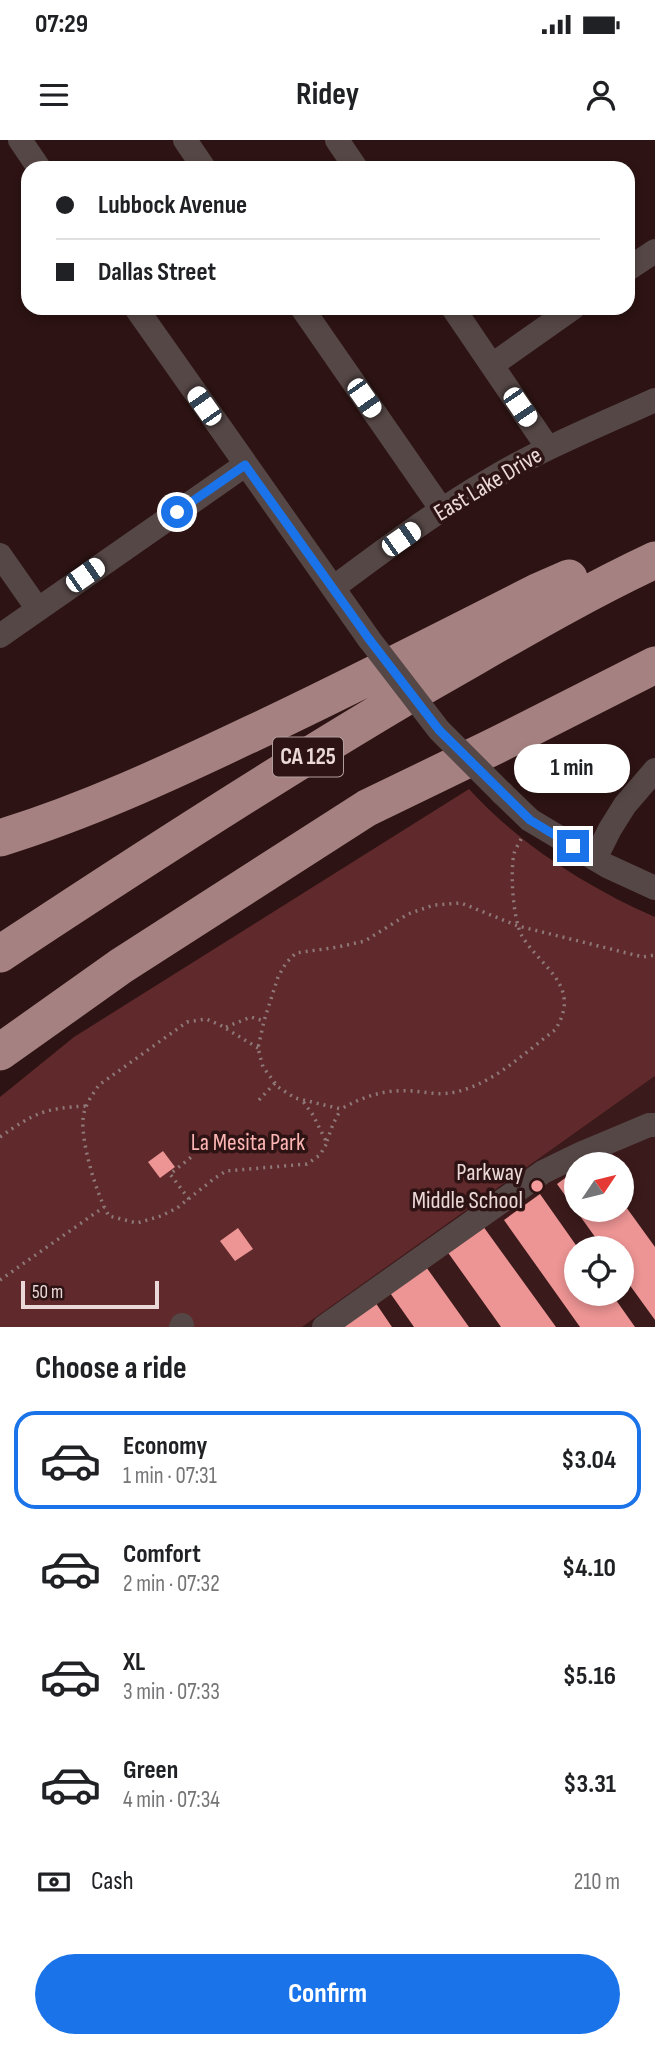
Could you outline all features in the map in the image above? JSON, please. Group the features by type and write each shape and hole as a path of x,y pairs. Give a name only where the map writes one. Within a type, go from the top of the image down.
{"highway":[{"path":"0,838 64,817 149,783 352,686 567,578 640,567"},
{"name":"CA 125","path":"0,954 157,850 385,709 547,615 640,567"},
{"path":"0,1052 121,966 367,808 655,664"},
{"path":"0,1067 121,966"}],"street":[{"path":"20,140 34,161"},
{"path":"184,140 199,161"},
{"path":"337,140 351,161"},
{"path":"635,264 655,251"},
{"path":"141,315 369,639 439,730 530,820 595,859 655,888"},
{"path":"307,315 442,510"},
{"path":"458,315 548,448"},
{"path":"492,365 563,315"},
{"name":"East Lake Drive","path":"333,588 442,510 492,478 548,448 655,400"},
{"path":"0,635 245,465"},
{"path":"0,555 37,608"},
{"path":"595,859 625,805 655,770"},
{"path":"324,1327 543,1172 649,1125 655,1125"}],"path":[{"path":"258,1048 225,1027 206,1019 187,1022 99,1084 89,1098 83,1119 98,1195 109,1216 137,1223 177,1209 226,1171 307,1164 320,1155 341,1109 362,1097 401,1090 448,1094 481,1085 555,1030 563,1017 560,982 522,936 512,886 514,853 530,820"},
{"path":"341,1109 295,1098 275,1083 263,1067 258,1048 264,1021 278,977 285,963 296,953 365,941 408,914 433,905 461,903 519,926 643,957 655,955"},
{"path":"225,1027 251,1017 264,1021"},
{"path":"258,1100 275,1083"},
{"path":"302,1100 327,1143"},
{"path":"0,1137 41,1111 87,1106"},
{"path":"189,1199 170,1174 194,1155"},
{"path":"0,1280 104,1208"}],"shaded area":[{"name":"Parkway Middle School","path":"655,1076 655,1327 302,1327"}],"green space":[{"name":"La Mesita Park","path":"469,789 510,828 555,862 604,892 655,917 655,1076 302,1327 0,1327 0,1097 74,1037"}],"building":[{"path":"163,1151 175,1167 160,1178 148,1162"},
{"path":"564,1179 564,1194 557,1184"},
{"path":"540,1194 570,1236 564,1236 564,1304 504,1220"},
{"path":"634,1218 655,1247 655,1320 634,1291 634,1236 594,1236 584,1222 634,1222"},
{"path":"480,1222 556,1327 501,1327 444,1247"},
{"path":"238,1228 253,1249 235,1261 220,1241"},
{"path":"424,1264 469,1327 414,1327 388,1290"},
{"path":"373,1299 392,1327 338,1327"},
{"path":"565,1306 620,1306 635,1327 580,1327"}],"place":[{"name":"Parkway Middle School","path":"537,1186"}],"route":[{"path":"177,512 245,465 369,639 439,730 530,820 573,846"}]}
